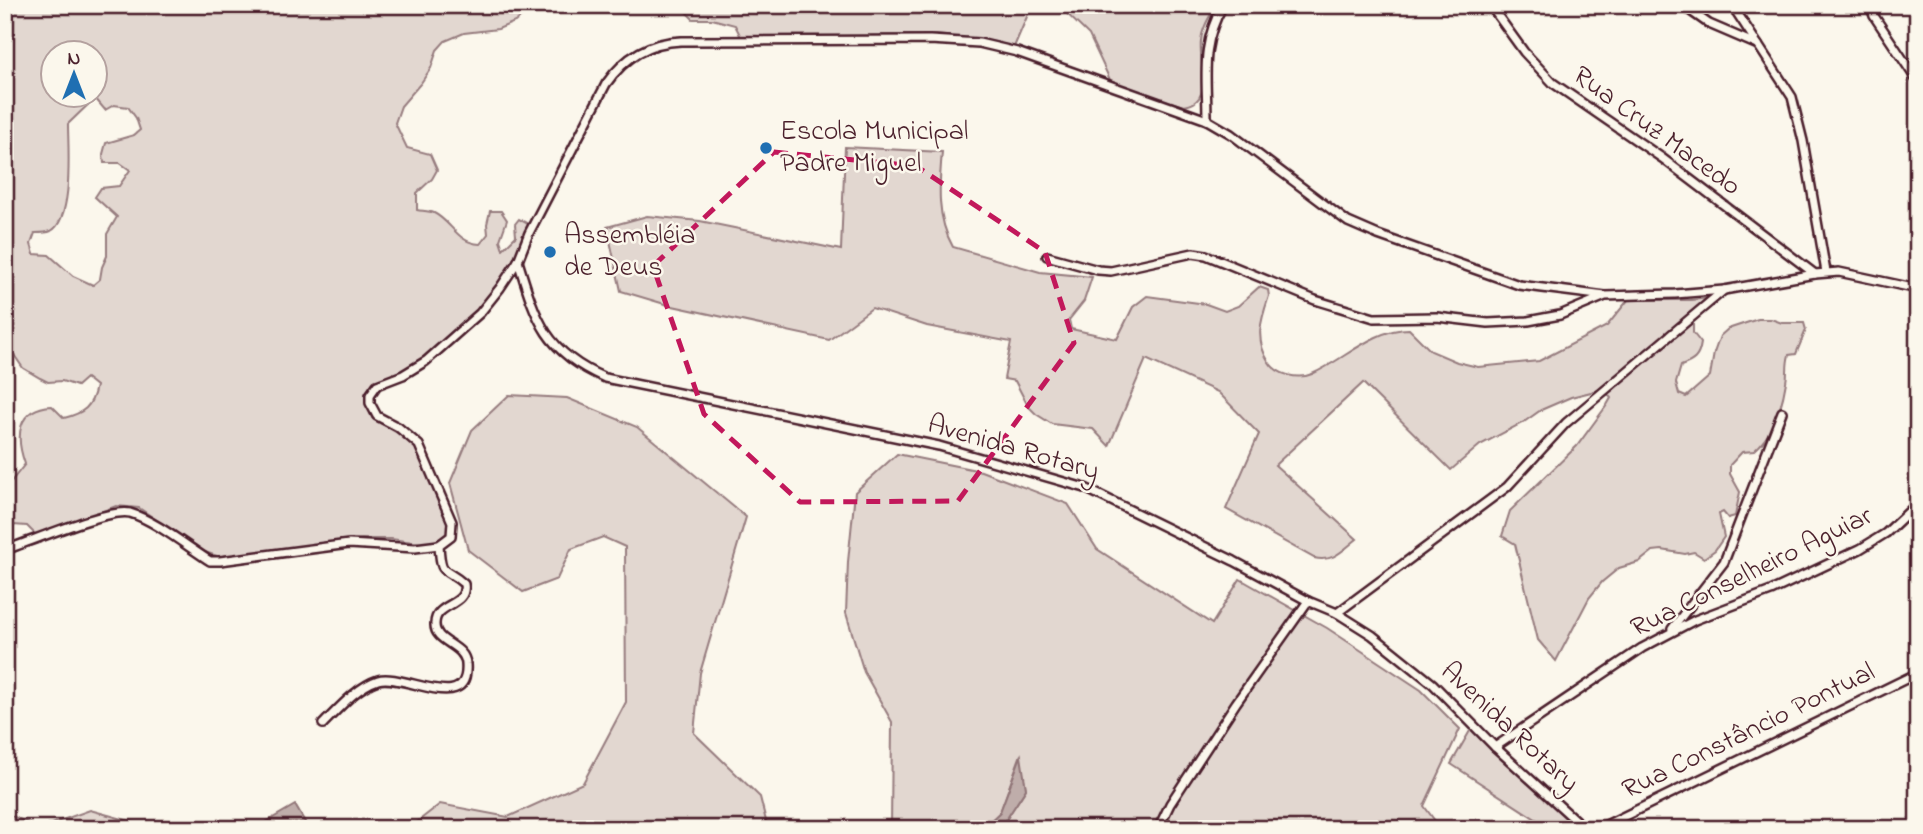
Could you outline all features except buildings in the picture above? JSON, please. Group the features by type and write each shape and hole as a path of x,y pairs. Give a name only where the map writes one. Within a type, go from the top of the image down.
{"street":[{"path":"1207,120 1207,43 1210,29 1223,5"},
{"name":"Rua Cruz Macedo","path":"1490,5 1533,62 1553,83 1662,158 1815,274"},
{"path":"1682,5 1709,24 1759,45"},
{"path":"1732,5 1788,88 1794,103 1826,272"},
{"path":"1870,5 1874,16 1918,82"},
{"path":"5,551 100,517 123,512 145,520 210,561 349,544 415,548 439,545 451,536 453,528 419,445 377,416 370,403 370,395 377,385 403,375 426,361 480,313 519,261 529,233 606,84 623,64 657,44 681,41 957,40 1026,55 1207,120 1231,134 1348,222 1378,236 1519,285 1605,296 1675,294 1724,290 1826,272 1849,274 1918,289"},
{"path":"1047,256 1111,271 1193,253 1206,255 1315,300 1374,318 1437,317 1488,323 1528,321 1560,315 1605,296"},
{"name":"Avenida Rotary","path":"519,261 538,321 551,341 569,359 605,378 939,446 1036,472 1085,488 1336,613 1372,635 1433,684 1495,747 1586,829"},
{"path":"1336,613 1507,487 1566,423 1724,290"},
{"path":"1669,632 1724,562 1782,412"},
{"name":"Rua Conselheiro Aguiar","path":"1495,747 1669,632 1771,591 1860,549 1886,533 1918,503"},
{"path":"323,724 350,698 379,680 396,679 446,690 459,688 466,670 464,655 444,640 434,624 440,610 463,596 465,589 460,580 442,569 439,545"},
{"path":"1157,829 1170,804 1236,703 1308,601"},
{"name":"Rua Constâncio Pontual","path":"1598,829 1918,673"}],"highlighted area":[{"path":"774,152 916,166 1045,252 1074,343 958,501 800,502 704,414 653,266"}],"shaded area":[{"path":"5,5 536,5 515,22 498,29 464,33 445,41 437,50 431,68 421,83 401,106 395,123 407,148 430,154 437,170 432,179 417,193 417,210 434,213 460,236 480,244 488,234 490,211 501,211 507,220 500,240 503,249 516,236 515,224 519,219 530,225 511,266 478,310 423,358 403,371 372,384 367,391 365,400 372,418 409,440 419,451 448,523 448,531 444,537 428,544 391,539 362,539 220,557 202,551 139,508 116,506 37,536 27,526 13,525 5,521 10,483 25,464 20,443 22,425 25,418 40,408 52,406 64,418 77,414 89,404 96,386 86,378 77,386 62,381 48,382 23,368 12,352 5,352","holes":["38,38 108,38 108,108 103,108 105,110 114,105 128,107 140,130 134,135 106,143 104,163 120,163 130,170 119,186 101,188 95,197 117,217 107,234 107,256 100,279 93,285 73,276 49,255 34,254 31,244 35,233 51,231 58,224 63,212 69,165 68,124 85,108 38,108"]},
{"path":"686,5 1032,5 1014,47 937,35 741,37 735,25 712,19 693,19 683,9"},
{"path":"1058,5 1216,5 1202,36 1203,81 1199,98 1183,106 1111,82 1089,35"},
{"path":"845,147 942,152 941,212 953,247 1040,272 1092,277 1084,301 1069,320 1071,329 1117,339 1133,307 1147,296 1206,304 1225,311 1238,306 1259,287 1268,290 1269,296 1260,329 1264,354 1277,370 1294,376 1312,374 1383,334 1409,329 1431,351 1457,362 1478,367 1539,361 1607,326 1628,300 1709,298 1599,390 1571,397 1541,410 1480,445 1451,470 1363,383 1275,465 1357,539 1332,557 1314,558 1226,509 1259,434 1218,392 1146,359 1109,446 1093,429 1052,424 1028,406 1015,381 1004,379 1011,342 927,326 872,308 829,340 668,305 621,291 607,227 647,216 700,221 841,250"},
{"path":"1758,319 1804,323 1806,330 1796,354 1789,355 1782,401 1767,437 1754,451 1742,452 1730,465 1730,474 1740,492 1735,516 1728,518 1723,512 1719,514 1724,537 1715,550 1704,558 1694,552 1685,554 1653,551 1639,562 1619,568 1602,582 1589,598 1556,661 1538,640 1515,544 1502,536 1510,511 1577,446 1611,398 1606,392 1693,322 1693,333 1701,343 1699,352 1695,358 1681,366 1676,383 1679,394 1686,397 1710,376 1720,336 1728,329"},
{"path":"509,395 567,398 637,427 746,517 700,673 694,733 760,797 768,829 408,829 440,804 508,817 583,783 626,702 625,547 603,537 571,549 557,579 523,592 468,550 450,483 472,430"},
{"path":"897,454 981,471 1068,504 1097,549 1212,624 1240,579 1327,628 1421,690 1460,729 1424,806 1441,829 1000,829 1026,789 1020,757 1000,812 982,829 891,829 892,722 864,672 846,613 855,492"},
{"path":"1471,729 1577,828 1551,829 1451,764"},
{"path":"1021,756 1026,789 1000,829 982,829 1000,812"},
{"path":"295,805 309,829 254,829"},
{"path":"90,810 159,829 5,829 5,813 40,828"}],"place":[{"name":"Escola Municipal Padre Miguel","path":"766,148"},
{"name":"Assembléia de Deus","path":"550,252"}]}
